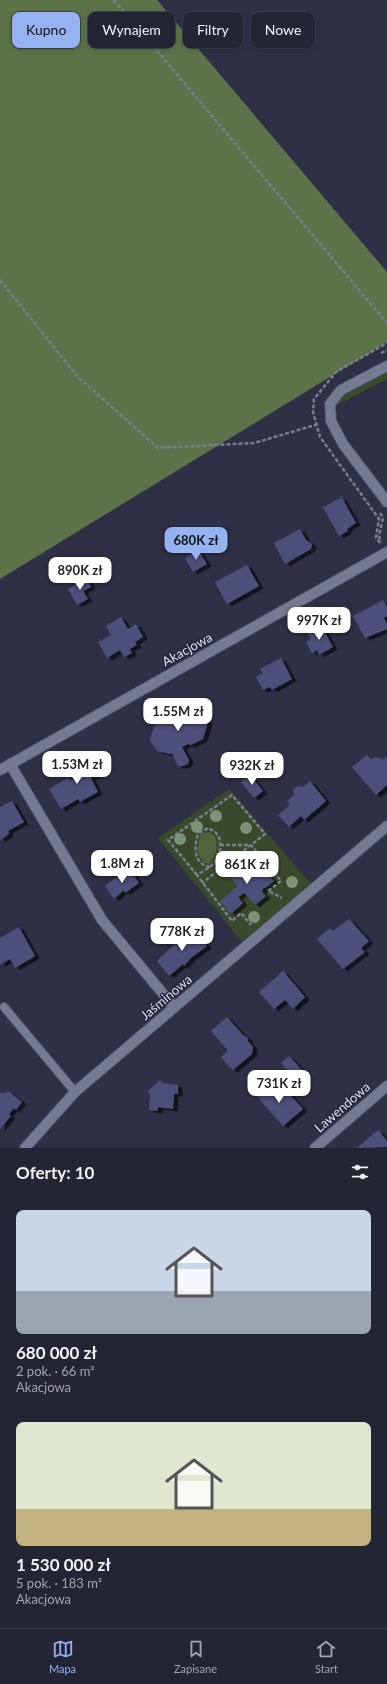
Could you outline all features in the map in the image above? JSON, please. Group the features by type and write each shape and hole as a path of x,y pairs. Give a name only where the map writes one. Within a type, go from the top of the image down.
{"street":[{"path":"387,366 341,390 330,404 331,421 343,444 387,502"},
{"name":"Akacjowa","path":"0,770 387,552"},
{"path":"10,764 102,920 174,1007"},
{"name":"Jaśminowa","path":"25,1148 75,1092 387,826"},
{"name":"Lawendowa","path":"315,1148 387,1086"}],"lane":[{"path":"4,1007 75,1092"}],"path":[{"path":"114,0 387,323"},
{"path":"0,280 77,376 158,448 254,443 331,421"},
{"path":"202,883 265,834 232,795 168,840 232,921 241,913 259,935"},
{"path":"197,875 210,867 218,858 220,840 216,833 208,828 198,834 194,847 198,861 204,866 210,867"},
{"path":"251,844 281,881 268,892 295,905"},
{"path":"220,845 251,844"}],"shaded area":[{"path":"0,0 157,0 167,12 88,12 88,48 175,48 175,21 183,31 183,48 198,48 387,272 387,342 0,579"},
{"path":"387,371 387,379 333,407 343,394"},
{"path":"229,789 312,885 243,943 158,838"},
{"path":"210,832 216,838 216,852 209,864 203,862 197,851 201,834"}],"building":[{"path":"340,496 356,523 347,529 348,531 339,536 323,507 341,498"},
{"path":"300,529 306,540 312,544 311,549 285,564 274,543"},
{"path":"198,550 207,564 193,572 185,558"},
{"path":"247,565 259,586 227,604 215,582"},
{"path":"87,578 91,587 83,591 88,599 77,605 68,589"},
{"path":"383,600 387,607 387,616 384,618 387,624 387,629 365,638 353,616"},
{"path":"121,617 128,629 136,624 143,637 135,642 137,645 130,649 132,653 124,657 120,650 107,658 98,642 111,635 106,626"},
{"path":"321,625 333,647 319,655 317,650 312,653 306,642 311,639 307,633"},
{"path":"281,658 292,679 272,690 270,687 263,690 256,677 263,673 260,669"},
{"path":"183,707 201,711 208,722 203,739 191,745 188,744 182,747 189,760 188,764 178,766 172,753 170,754 157,751 150,740 156,725 153,720 154,717 167,709 170,710 174,716 177,714 176,711"},
{"path":"88,754 99,774 91,778 98,792 80,802 78,799 61,809 49,789 68,778 70,781 83,774 76,761"},
{"path":"367,755 371,759 377,757 383,760 387,756 387,785 376,795 352,767"},
{"path":"250,775 263,791 254,798 241,782"},
{"path":"310,781 326,801 304,820 301,816 289,827 278,815 290,805 287,801 294,795 293,790 298,786 303,787"},
{"path":"12,801 24,822 8,831 9,834 0,840 0,807"},
{"path":"243,860 250,869 256,861 260,862 262,864 262,868 274,881 263,888 262,892 266,896 255,905 244,893 238,897 243,903 231,914 220,901 238,886 227,874"},
{"path":"129,868 139,883 125,893 124,890 114,899 105,886"},
{"path":"349,919 369,941 361,948 365,952 343,969 317,939 330,928 333,931"},
{"path":"19,927 35,956 15,968 10,959 0,965 0,938"},
{"path":"192,928 199,933 201,939 207,946 191,958 184,966 183,964 169,976 157,961"},
{"path":"283,971 305,997 293,1009 285,1000 274,1009 259,992"},
{"path":"227,1017 243,1035 248,1038 248,1041 253,1047 252,1054 233,1070 221,1057 228,1051 211,1031"},
{"path":"289,1056 302,1070 294,1077 281,1063"},
{"path":"160,1080 162,1083 178,1085 178,1094 174,1094 173,1109 158,1107 158,1111 149,1110 150,1094 147,1092"},
{"path":"266,1082 276,1098 286,1090 303,1109 283,1126 253,1092"},
{"path":"8,1091 22,1102 16,1110 14,1108 9,1114 11,1116 0,1129 0,1093 6,1093"},
{"path":"378,1130 387,1141 387,1147 357,1148"}]}
